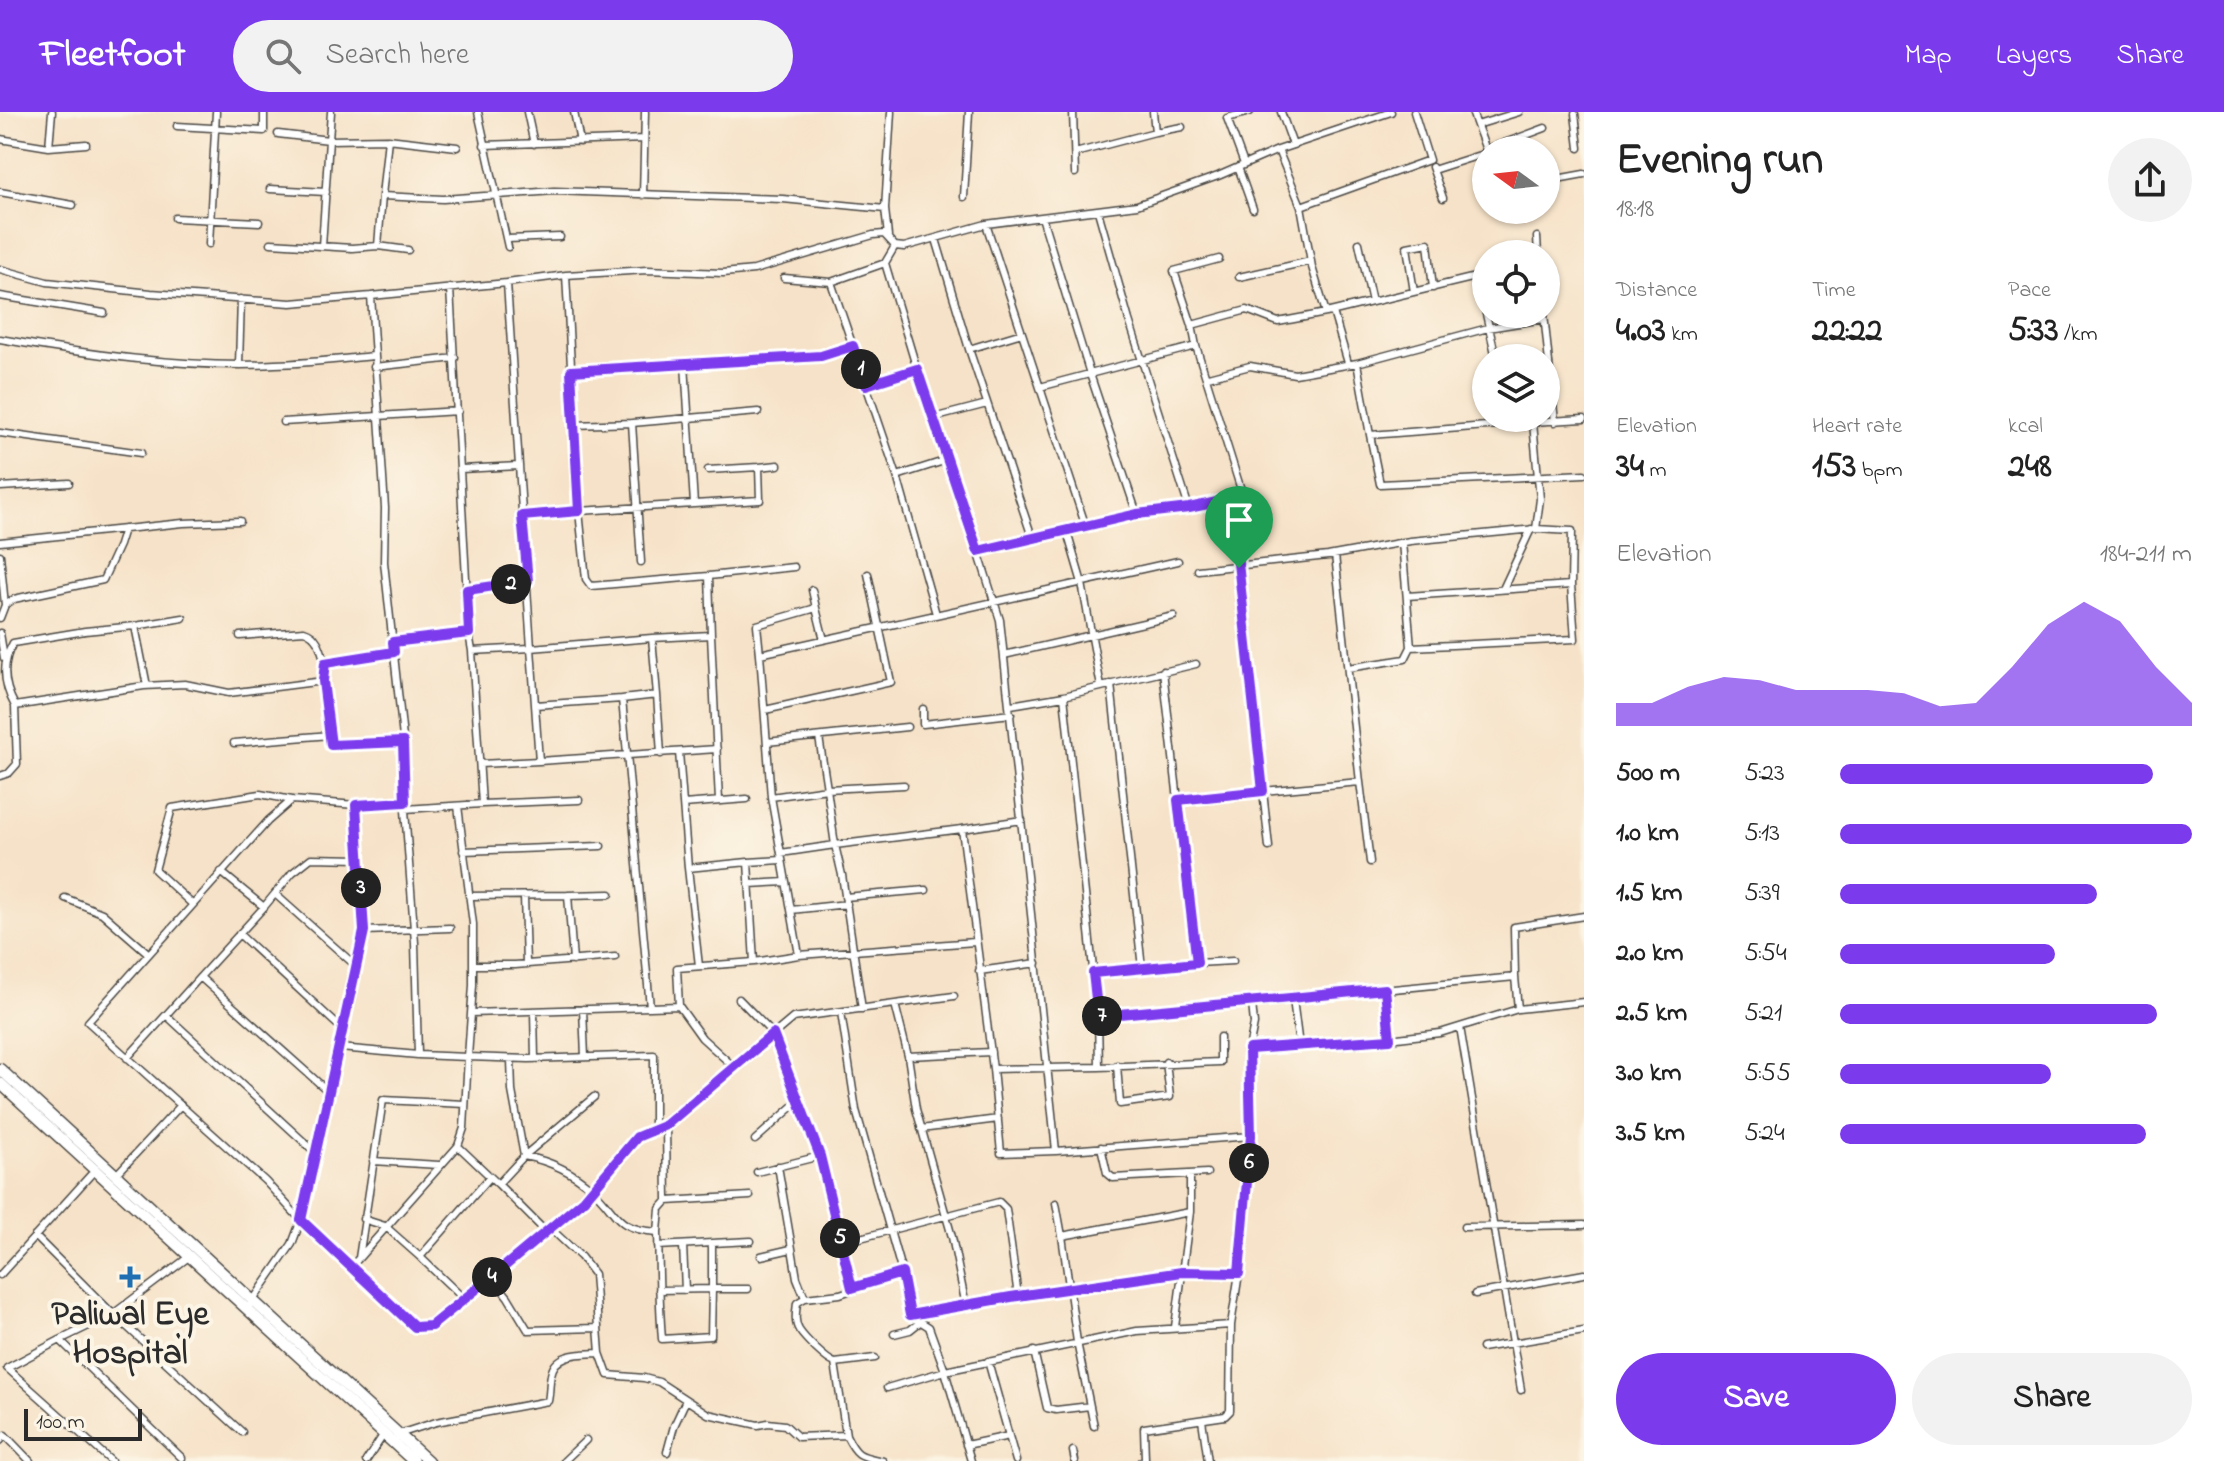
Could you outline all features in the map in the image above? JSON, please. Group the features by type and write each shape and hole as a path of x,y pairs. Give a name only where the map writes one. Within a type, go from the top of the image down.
{"main road":[{"path":"0,1069 190,1256 250,1305 413,1461"},
{"path":"0,1083 428,1461"}],"street":[{"path":"49,147 52,112"},
{"path":"209,244 216,112"},
{"path":"177,126 264,131 264,112"},
{"path":"322,246 331,112"},
{"path":"478,112 508,243 560,237"},
{"path":"527,112 534,144"},
{"path":"574,112 580,142"},
{"path":"643,195 645,112"},
{"path":"891,112 885,212 888,236 895,246 904,247 986,224 1137,205 1278,150 1391,112"},
{"path":"964,197 969,112"},
{"path":"1073,112 1075,173"},
{"path":"1153,112 1155,132"},
{"path":"1250,112 1227,118 1253,209"},
{"path":"1281,112 1293,145"},
{"path":"1414,112 1443,198"},
{"path":"1472,112 1481,136"},
{"path":"1477,125 1519,112"},
{"path":"1579,148 1574,113 1584,114"},
{"path":"1075,153 1182,127"},
{"path":"1524,136 1545,128"},
{"path":"278,134 329,140 388,139 457,147"},
{"path":"0,139 49,147 86,144"},
{"path":"378,246 388,139"},
{"path":"484,145 644,139"},
{"path":"1278,150 1301,206 1311,261 1348,363"},
{"path":"1433,170 1472,156"},
{"path":"1301,206 1429,160"},
{"path":"1560,178 1584,174"},
{"path":"270,189 326,192"},
{"path":"382,196 443,199 554,191 783,199 885,212"},
{"path":"0,192 73,205"},
{"path":"1098,211 1189,508"},
{"path":"1042,217 1137,514"},
{"path":"175,218 259,222"},
{"path":"986,224 1086,527"},
{"path":"0,269 47,282 291,303 566,275 647,270 723,273 754,270 873,235 888,236"},
{"path":"936,239 1032,537"},
{"path":"271,243 378,246 408,250"},
{"path":"1359,243 1372,302"},
{"path":"1414,292 1407,247 1428,243 1433,288"},
{"path":"784,278 831,282 885,263 895,246"},
{"path":"978,551 1137,514 1231,499 1242,493 1174,271 1219,259"},
{"path":"1239,277 1311,261"},
{"path":"885,263 1000,620 1056,1151"},
{"path":"566,275 579,511 586,579 591,586 794,567"},
{"path":"1192,325 1247,310 1278,322 1329,313 1472,278"},
{"path":"831,282 897,476 936,614"},
{"path":"507,283 539,761"},
{"path":"450,288 482,804"},
{"path":"0,296 104,313"},
{"path":"371,296 385,508 384,562 403,742 418,1055"},
{"path":"239,364 241,299"},
{"path":"1208,377 1250,366 1295,374 1357,363 1488,328 1492,344"},
{"path":"969,349 1022,333"},
{"path":"0,339 149,359 239,364 274,365 373,356"},
{"path":"571,371 821,356 853,346"},
{"path":"1040,387 1196,346"},
{"path":"374,367 455,358"},
{"path":"1357,363 1380,484 1584,474"},
{"path":"685,364 694,504"},
{"path":"866,385 917,369"},
{"path":"933,418 987,404"},
{"path":"283,422 458,411"},
{"path":"574,425 758,412"},
{"path":"1560,421 1584,419"},
{"path":"632,423 641,562"},
{"path":"1370,435 1472,427"},
{"path":"1503,589 1533,529 1540,507 1534,432"},
{"path":"0,433 141,453"},
{"path":"897,476 947,460"},
{"path":"708,470 778,465"},
{"path":"461,469 519,466"},
{"path":"522,516 760,500 759,467"},
{"path":"0,487 69,483"},
{"path":"1231,499 1269,847"},
{"path":"0,542 240,521"},
{"path":"5,605 14,599 103,580 124,529"},
{"path":"1198,570 1239,568 1335,555 1402,542 1533,529 1572,531 1571,585 1575,639 1411,647"},
{"path":"1067,532 1082,583 1101,687"},
{"path":"1348,668 1405,659 1411,647 1402,542"},
{"path":"0,555 5,605 0,618"},
{"path":"1335,555 1370,862"},
{"path":"760,654 1178,561"},
{"path":"765,710 891,682 868,574"},
{"path":"709,576 719,801"},
{"path":"467,590 528,581"},
{"path":"1407,596 1571,585"},
{"path":"812,590 824,640"},
{"path":"799,955 771,797 757,625 816,608"},
{"path":"1004,655 1174,616"},
{"path":"4,658 13,643 183,618"},
{"path":"135,626 147,686"},
{"path":"0,633 3,677 15,706 17,764 9,773 0,776"},
{"path":"240,636 312,633 325,663 323,681 331,745 403,742"},
{"path":"393,642 469,633"},
{"path":"472,651 711,635"},
{"path":"652,638 661,754"},
{"path":"325,663 394,652"},
{"path":"923,709 923,724 1011,710 1196,664"},
{"path":"1163,671 1197,963"},
{"path":"15,706 147,686 185,684 229,693 323,681"},
{"path":"1111,684 1142,968"},
{"path":"535,705 657,695"},
{"path":"1064,696 1098,1016 1099,1067"},
{"path":"622,699 650,1007"},
{"path":"767,742 907,727"},
{"path":"234,743 330,735"},
{"path":"819,737 862,1009"},
{"path":"480,764 717,749"},
{"path":"679,752 699,966"},
{"path":"1178,800 1360,782"},
{"path":"771,797 827,789 904,785"},
{"path":"192,904 155,870 172,808 260,794 292,800 405,806 579,800"},
{"path":"683,804 747,799"},
{"path":"292,800 221,872 88,1022 265,1181 301,1220 415,1327 431,1326 492,1277 593,1189 637,1137 666,1125 793,1018 954,996"},
{"path":"250,1305 292,1244 301,1220 340,1048 364,931 356,805"},
{"path":"351,1267 458,1146 464,1128 473,965 469,896 458,806"},
{"path":"688,868 748,862 835,845 1022,820"},
{"path":"962,829 1001,1153 1251,1136"},
{"path":"463,851 601,846"},
{"path":"127,1058 292,873 311,858 360,859"},
{"path":"748,862 754,962"},
{"path":"221,872 264,907"},
{"path":"749,884 786,882"},
{"path":"791,910 926,890"},
{"path":"275,894 356,966"},
{"path":"469,896 610,894"},
{"path":"568,895 573,961"},
{"path":"524,896 526,964"},
{"path":"65,898 102,913 149,954"},
{"path":"1518,1009 1514,927 1584,916"},
{"path":"364,931 450,928"},
{"path":"239,934 343,1030"},
{"path":"734,1067 702,1038 679,1006 677,968 853,950 975,942"},
{"path":"473,965 615,957"},
{"path":"1093,973 1233,961"},
{"path":"979,971 1037,963"},
{"path":"200,977 330,1093"},
{"path":"1098,1016 1515,977"},
{"path":"1385,989 1390,1039"},
{"path":"739,999 773,1034 800,1100 820,1156 852,1288"},
{"path":"1293,999 1299,1046"},
{"path":"1249,1049 1440,1033 1518,1009 1584,1002"},
{"path":"1144,1460 1144,1428 1225,1416 1230,1411 1231,1325 1239,1273 1251,1136 1249,1049 1254,1024 1252,1003"},
{"path":"895,1004 921,1129 946,1216 966,1306"},
{"path":"471,1013 679,1006"},
{"path":"583,1009 585,1057"},
{"path":"534,1011 535,1059"},
{"path":"841,1012 856,1110 902,1273 910,1315 929,1327 971,1461"},
{"path":"166,1015 316,1153"},
{"path":"1460,1027 1521,1390"},
{"path":"993,1069 1220,1062 1220,1037"},
{"path":"340,1048 511,1059 654,1055 654,1130"},
{"path":"908,1056 991,1052"},
{"path":"511,1059 512,1091 524,1156"},
{"path":"1117,1065 1120,1104 1170,1097 1166,1062"},
{"path":"498,1184 524,1156 594,1097"},
{"path":"359,1258 383,1100 465,1104"},
{"path":"755,1140 800,1100"},
{"path":"112,1179 181,1105"},
{"path":"921,1129 998,1119"},
{"path":"666,1125 667,1201 660,1209 658,1232 662,1339 711,1336 712,1243"},
{"path":"458,1146 581,1257 594,1274 600,1353 608,1375 659,1382 708,1414 727,1420 785,1425 798,1437 846,1435"},
{"path":"1101,1147 1107,1173 1113,1178 1207,1173"},
{"path":"524,1156 561,1166 593,1189 628,1227 658,1232"},
{"path":"757,1172 820,1156"},
{"path":"373,1161 439,1165"},
{"path":"778,1166 791,1249 805,1298"},
{"path":"0,1275 95,1170"},
{"path":"1175,1327 1190,1212 1190,1175"},
{"path":"420,1257 490,1177"},
{"path":"667,1201 750,1196"},
{"path":"841,1243 999,1202 1006,1209 1018,1296"},
{"path":"1056,1203 1077,1342 1094,1426"},
{"path":"1062,1236 1190,1212"},
{"path":"363,1219 385,1226 464,1299"},
{"path":"1464,1227 1584,1226"},
{"path":"35,1236 113,1314 242,1432"},
{"path":"658,1246 751,1241"},
{"path":"683,1245 685,1290"},
{"path":"761,1256 791,1249"},
{"path":"111,1461 4,1369 113,1314 190,1256"},
{"path":"910,1315 1182,1272 1239,1273"},
{"path":"875,1358 835,1363 826,1360 799,1329 797,1303 805,1298 840,1294 902,1273"},
{"path":"1475,1294 1584,1274"},
{"path":"492,1277 528,1330 597,1328"},
{"path":"659,1290 748,1289"},
{"path":"894,1334 910,1330 920,1322"},
{"path":"887,1388 945,1371 1077,1342 1175,1327 1231,1325"},
{"path":"1482,1348 1584,1331"},
{"path":"60,1340 182,1458"},
{"path":"1034,1351 1047,1408 1056,1410 1090,1406"},
{"path":"399,1434 436,1422 548,1401 552,1367 558,1360 569,1355 600,1353"},
{"path":"988,1361 1016,1461"},
{"path":"835,1363 846,1435 863,1458 883,1461"},
{"path":"667,1452 686,1400"},
{"path":"1202,1420 1208,1461"},
{"path":"366,1461 384,1434"},
{"path":"2,1435 30,1461"},
{"path":"966,1445 1009,1436"},
{"path":"564,1461 586,1440"},
{"path":"1073,1451 1075,1461"}],"place":[{"name":"Paliwal Eye Hospital","path":"130,1277"}],"route":[{"path":"853,346 866,385 917,369 978,551 1137,514 1231,499 1239,568 1263,791 1178,800 1197,963 1093,973 1098,1016 1385,989 1390,1039 1249,1049 1251,1136 1239,1273 1182,1272 1134,1278 910,1315 902,1273 852,1288 820,1156 796,1087 773,1034 666,1125 637,1137 584,1200 431,1326 415,1327 301,1220 364,931 356,805 405,802 403,742 331,745 323,681 325,663 394,652 393,642 469,633 467,590 528,581 522,516 579,511 571,371 821,356 853,346"}]}
